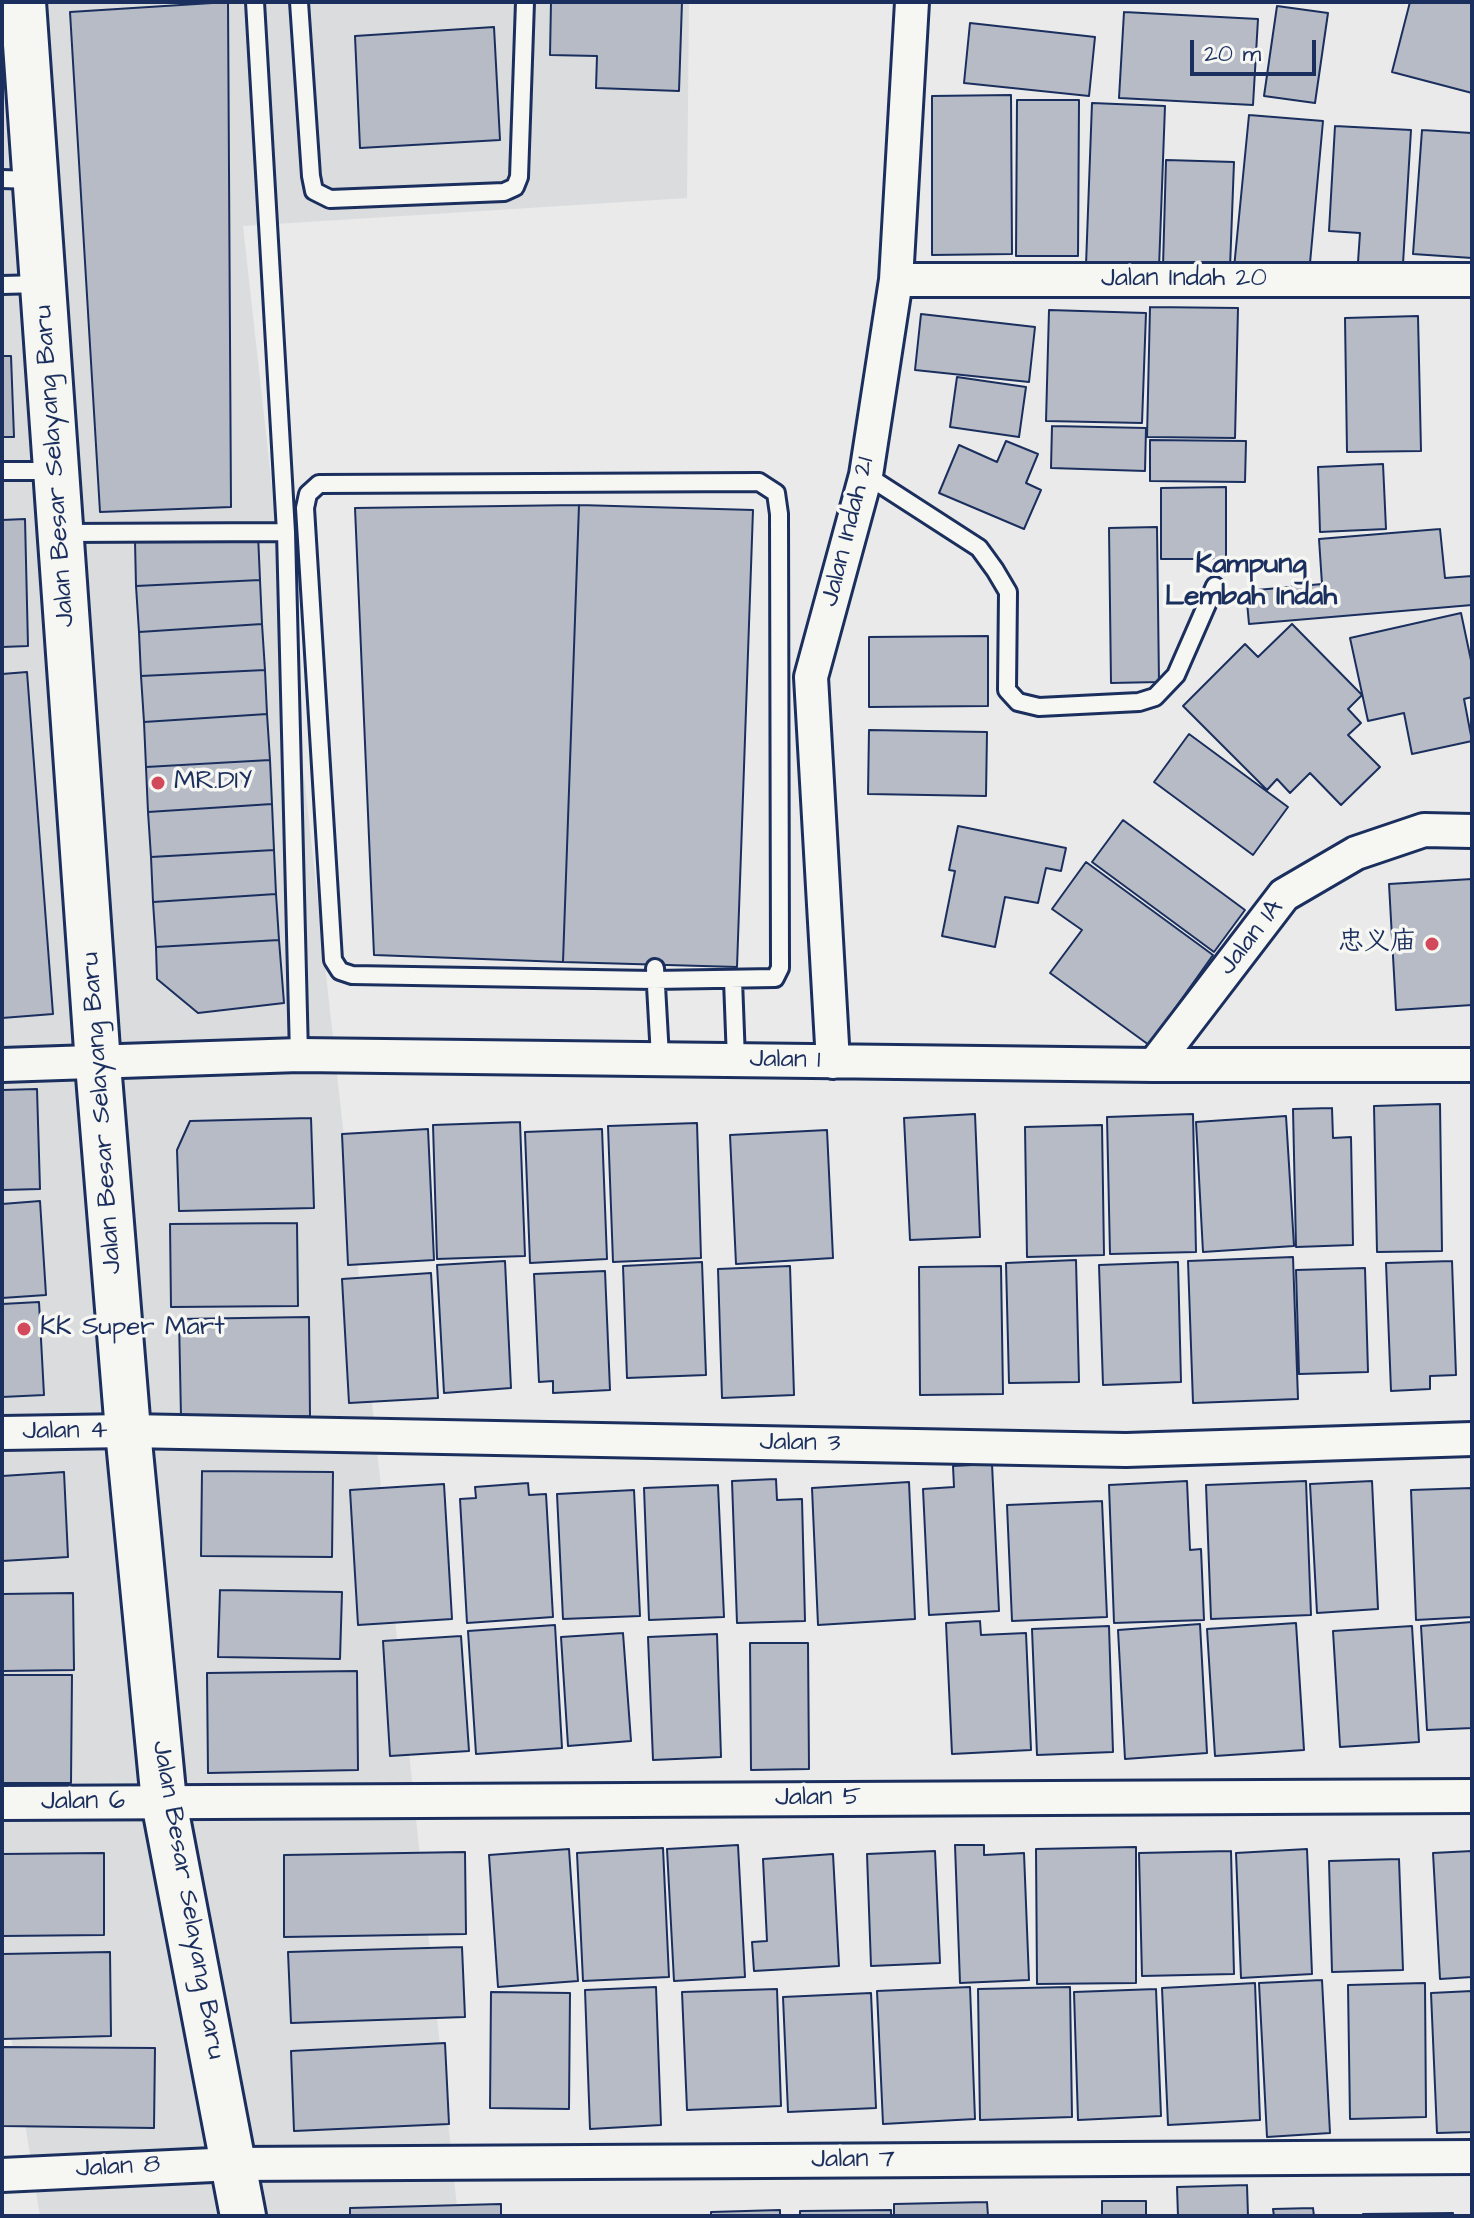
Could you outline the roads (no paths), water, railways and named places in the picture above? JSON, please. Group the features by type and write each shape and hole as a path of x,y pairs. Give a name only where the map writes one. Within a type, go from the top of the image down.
{"street":[{"name":"Jalan Besar Selayang Baru","path":"23,2 18,180 22,284 56,471 98,1064 128,1431 164,1802 243,2216"},
{"name":"Jalan Indah 21","path":"833,1062 811,677 866,475 896,280 912,2"},
{"name":"Jalan Indah 20","path":"896,280 1472,280"},
{"name":"Jalan 1A","path":"1154,1065 1284,895 1356,853 1424,830 1472,831"},
{"name":"Jalan 1","path":"2,1065 299,1055 1154,1065 1472,1065"},
{"name":"Jalan 4","path":"2,1433 128,1431"},
{"name":"Jalan 3","path":"128,1431 1126,1450 1472,1439"},
{"name":"Jalan 5","path":"164,1802 1472,1796"},
{"name":"Jalan 6","path":"2,1803 164,1802"},
{"name":"Jalan 7","path":"234,2164 1472,2157"},
{"name":"Jalan 8","path":"2,2175 234,2164"}],"lane":[{"path":"255,2 286,532 299,1055"},
{"path":"299,2 311,176 314,191 330,199 504,192 515,187 519,177 525,2"},
{"path":"2,471 56,471"},
{"path":"866,475 979,548 995,570 1008,592 1007,690 1018,702 1039,707 1139,702 1155,697 1176,675 1215,586"},
{"path":"759,482 776,493 779,514 780,968 775,978 733,980 654,974 455,970 352,975 340,971 333,960 305,508 308,494 319,484 759,482"},
{"path":"61,533 286,532"},
{"path":"654,974 660,1057"},
{"path":"733,980 736,1060"}],"place":[{"name":"MR.DIY","path":"158,783"},
{"name":"忠义庙","path":"1432,944"},
{"name":"KK Super Mart","path":"24,1329"}],"district":[{"name":"Kampung Lembah Indah","path":"1251,582"}]}
